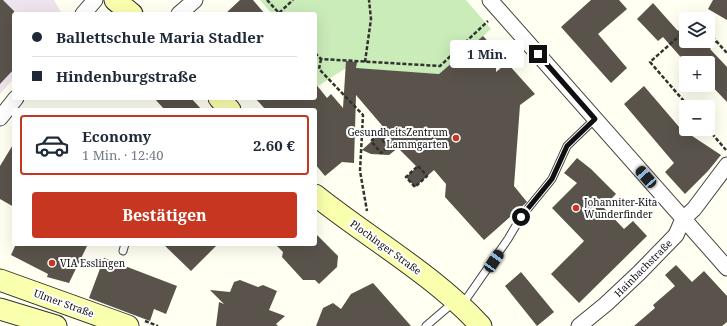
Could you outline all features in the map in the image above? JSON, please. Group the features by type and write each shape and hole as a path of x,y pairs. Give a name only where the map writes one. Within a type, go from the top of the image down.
{"street":[{"path":"85,12 95,0"},
{"path":"115,0 130,12"},
{"path":"181,12 195,0"},
{"path":"495,6 727,268"},
{"path":"0,118 14,100"},
{"path":"221,100 228,108"},
{"name":"Hainbachstraße","path":"578,326 606,304 645,268 676,235 683,219 694,208 727,165"},
{"name":"Plochinger Straße","path":"317,196 459,303 481,326"},
{"name":"Ulmer Straße","path":"0,280 128,326"},
{"name":"Plochinger Straße","path":"459,303 468,326"},
{"path":"0,309 56,326"}],"lane":[{"path":"426,326 459,303 508,239 521,217 552,179 567,146 595,119"}],"path":[{"path":"267,0 277,12"},
{"path":"281,12 293,0"},
{"path":"365,62 371,19 369,0"},
{"path":"317,55 321,59 440,66 495,6"},
{"path":"679,36 650,62 683,100"},
{"path":"715,40 727,53"},
{"path":"321,59 320,69 363,115 360,171 367,212"},
{"path":"378,135 385,143 389,140 389,146 381,153 371,142 378,135"},
{"path":"714,136 727,151"},
{"path":"418,166 420,169 427,176 415,187 406,177 418,166"}],"shaded area":[{"path":"0,0 54,0 61,12 12,12 12,80 0,94"}],"green space":[{"path":"260,0 466,0 491,29 439,74 346,68 318,86 317,12 270,12"}],"building":[{"path":"0,0 3,0 14,11 12,12 12,71 0,84"},
{"path":"240,0 253,0 263,12 227,12"},
{"path":"591,0 619,0 627,9 598,34 627,68 611,83 561,27"},
{"path":"713,0 727,0 727,20 715,12 708,9"},
{"path":"653,3 679,31 679,48 711,48 710,49 727,67 727,102 715,89 715,56 680,56 663,37 658,41 637,19"},
{"name":"GesundheitsZentrum Lammgarten","path":"483,36 496,50 496,72 507,63 535,94 520,105 514,186 527,202 484,240 445,197 446,184 434,170 415,187 406,177 417,167 398,148 389,155 371,154 362,150 385,129 356,95 354,163 342,162 325,176 317,166 317,108 264,108 257,100 317,100 317,86 327,98 331,94 343,108 346,61 357,62 356,68 439,74"},
{"path":"644,86 679,127 679,136 692,136 721,155 708,171 685,194 665,172 674,163 624,104"},
{"path":"156,100 193,100 200,108 163,108"},
{"path":"12,146 12,206 0,199 0,166"},
{"path":"577,158 591,169 616,194 603,207 624,229 633,221 647,236 579,303 551,274 584,241 552,208 577,183 564,173"},
{"path":"317,235 338,256 337,267 319,284 315,280 303,280 282,257 283,252 277,246 317,246"},
{"name":"VIA Esslingen","path":"15,246 87,246 69,283 47,277 48,274 11,255"},
{"path":"165,246 216,246 191,271"},
{"path":"104,258 177,286 166,314 154,309 150,321 89,298"},
{"path":"676,265 692,282 704,271 727,296 727,322 722,326 634,326 655,308 653,305 675,286 665,275"},
{"path":"521,272 554,312 537,326 505,286"},
{"path":"240,280 258,287 263,285 277,291 269,310 285,316 276,324 278,326 216,326 219,302 224,304 210,290 230,292 234,282"},
{"path":"373,283 411,326 316,326 323,308 333,303 341,309 351,294"}],"place":[{"name":"GesundheitsZentrum Lammgarten","path":"456,138"},
{"name":"Johanniter-Kita Wunderfinder","path":"576,208"},
{"name":"VIA Esslingen","path":"52,263"}],"route":[{"path":"521,217 552,179 567,146 595,119 538,54"}]}
